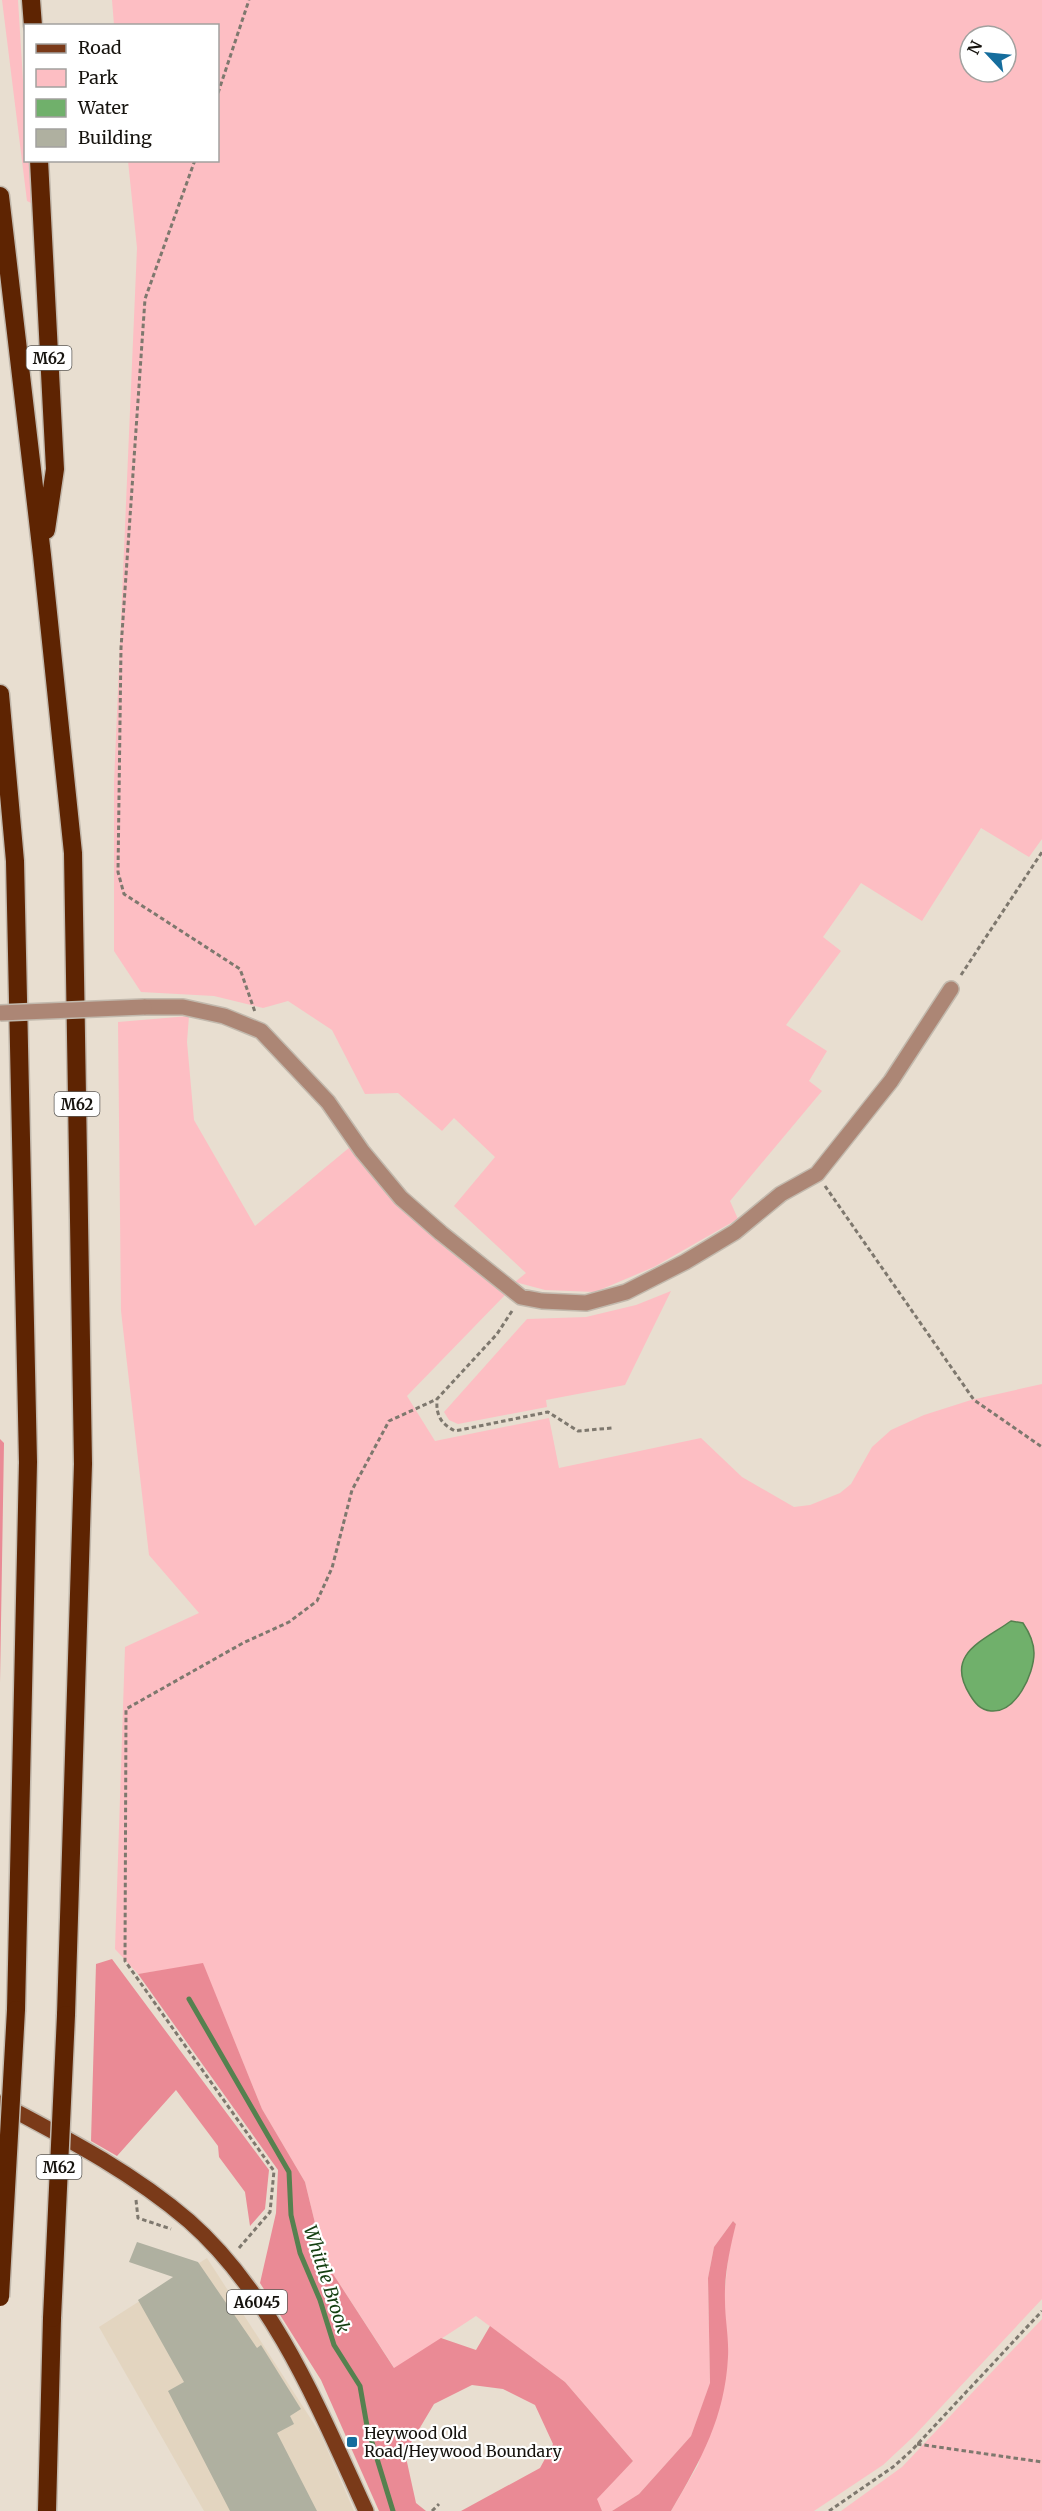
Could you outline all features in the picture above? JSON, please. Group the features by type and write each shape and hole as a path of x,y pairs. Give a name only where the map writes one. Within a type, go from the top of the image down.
{"highway":[{"path":"32,0 33,24"},
{"name":"M62","path":"39,162 55,469 42,555"},
{"name":"M62","path":"0,196 42,555 74,877 83,1464 66,2015 52,2319 47,2511"},
{"path":"0,694 15,861 28,1462 16,2010 0,2297"}],"main road":[{"name":"A6045","path":"0,2103 82,2146 133,2179 190,2222 227,2262 268,2316 304,2377 366,2511"}],"street":[{"path":"0,1013 144,1006 183,1007 224,1016 261,1031 328,1102 362,1151 401,1198 449,1240 521,1297 542,1301 586,1303 626,1292 685,1262 735,1232 781,1194 817,1174 891,1081 951,989"}],"path":[{"path":"219,90 249,0"},
{"path":"194,162 145,300 121,648 118,872 124,894 240,969 261,1031"},
{"path":"951,989 1042,852"},
{"path":"817,1174 974,1400 1042,1447"},
{"path":"227,2262 270,2212 274,2170 125,1961 126,1709 243,1643 289,1622 317,1601 332,1568 352,1490 389,1421 437,1399 497,1334 521,1297"},
{"path":"437,1399 436,1412 444,1425 454,1431 548,1412 578,1431 612,1428"},
{"path":"829,2511 893,2467 1042,2311"},
{"path":"917,2444 1042,2462"},
{"path":"432,2511 439,2504"}],"shaded area":[{"path":"0,1439 4,1443 0,1683"},
{"path":"112,1959 269,2170 265,2209 250,2226 245,2192 219,2157 218,2146 176,2090 117,2156 91,2141 96,1964"},
{"path":"203,1963 262,2109 305,2182 324,2260 394,2368 441,2338 476,2350 490,2326 565,2382 633,2461 597,2499 602,2511 461,2511 540,2468 553,2444 535,2405 503,2389 472,2385 434,2404 405,2453 416,2503 426,2511 379,2511 321,2380 260,2283 276,2213 278,2170 138,1974"},
{"path":"733,2221 736,2224 725,2281 728,2350 726,2379 717,2419 710,2437 671,2511 612,2511 639,2494 691,2436 710,2383 708,2278 714,2247"},
{"path":"207,2258 320,2433 354,2511 204,2511 99,2327"}],"green space":[{"path":"2,0 18,0 24,97 24,162 29,162 31,203 27,201"},
{"path":"112,0 1042,0 1042,839 1029,857 981,828 922,921 861,883 823,937 841,951 786,1025 827,1051 809,1081 822,1091 730,1201 738,1219 654,1267 595,1292 545,1290 515,1282 526,1273 454,1206 495,1157 454,1118 442,1131 398,1093 365,1094 332,1030 288,1001 263,1008 214,996 141,992 114,951 114,782 137,248 128,162 219,162 219,24 114,24"},
{"path":"189,1016 187,1042 194,1120 255,1226 350,1147 394,1199 443,1246 505,1295 407,1396 435,1441 549,1418 559,1468 701,1438 742,1477 794,1507 810,1505 840,1493 851,1484 872,1447 891,1430 924,1415 971,1400 1042,1384 1042,2299 913,2437 883,2465 814,2511 671,2511 698,2465 728,2356 724,2299 729,2249 736,2224 733,2221 714,2247 708,2278 710,2384 691,2436 639,2494 612,2511 602,2511 596,2499 633,2461 565,2382 476,2316 395,2369 324,2260 305,2182 262,2109 203,1964 138,1974 115,1949 125,1647 199,1613 149,1555 121,1311 118,1022"},
{"path":"671,1291 625,1385 546,1400 547,1407 458,1424 449,1420 444,1412 527,1319 586,1317 636,1305"},
{"path":"1042,2319 1042,2511 841,2511 902,2467"}],"water":[{"path":"1011,1621 1023,1623 1031,1637 1034,1653 1031,1671 1016,1699 1000,1710 991,1711 981,1708 970,1695 963,1681 964,1659 979,1642"}],"building":[{"path":"137,2242 198,2262 257,2348 261,2345 301,2409 290,2416 294,2424 277,2433 317,2511 230,2511 168,2391 184,2382 138,2300 173,2277 129,2262"}],"waterway":[{"name":"Whittle Brook","path":"189,1999 289,2172 291,2215 300,2253 320,2300 334,2345 360,2386 367,2426 393,2511"}],"place":[{"name":"Heywood Old Road/Heywood Boundary","path":"352,2442"}]}
